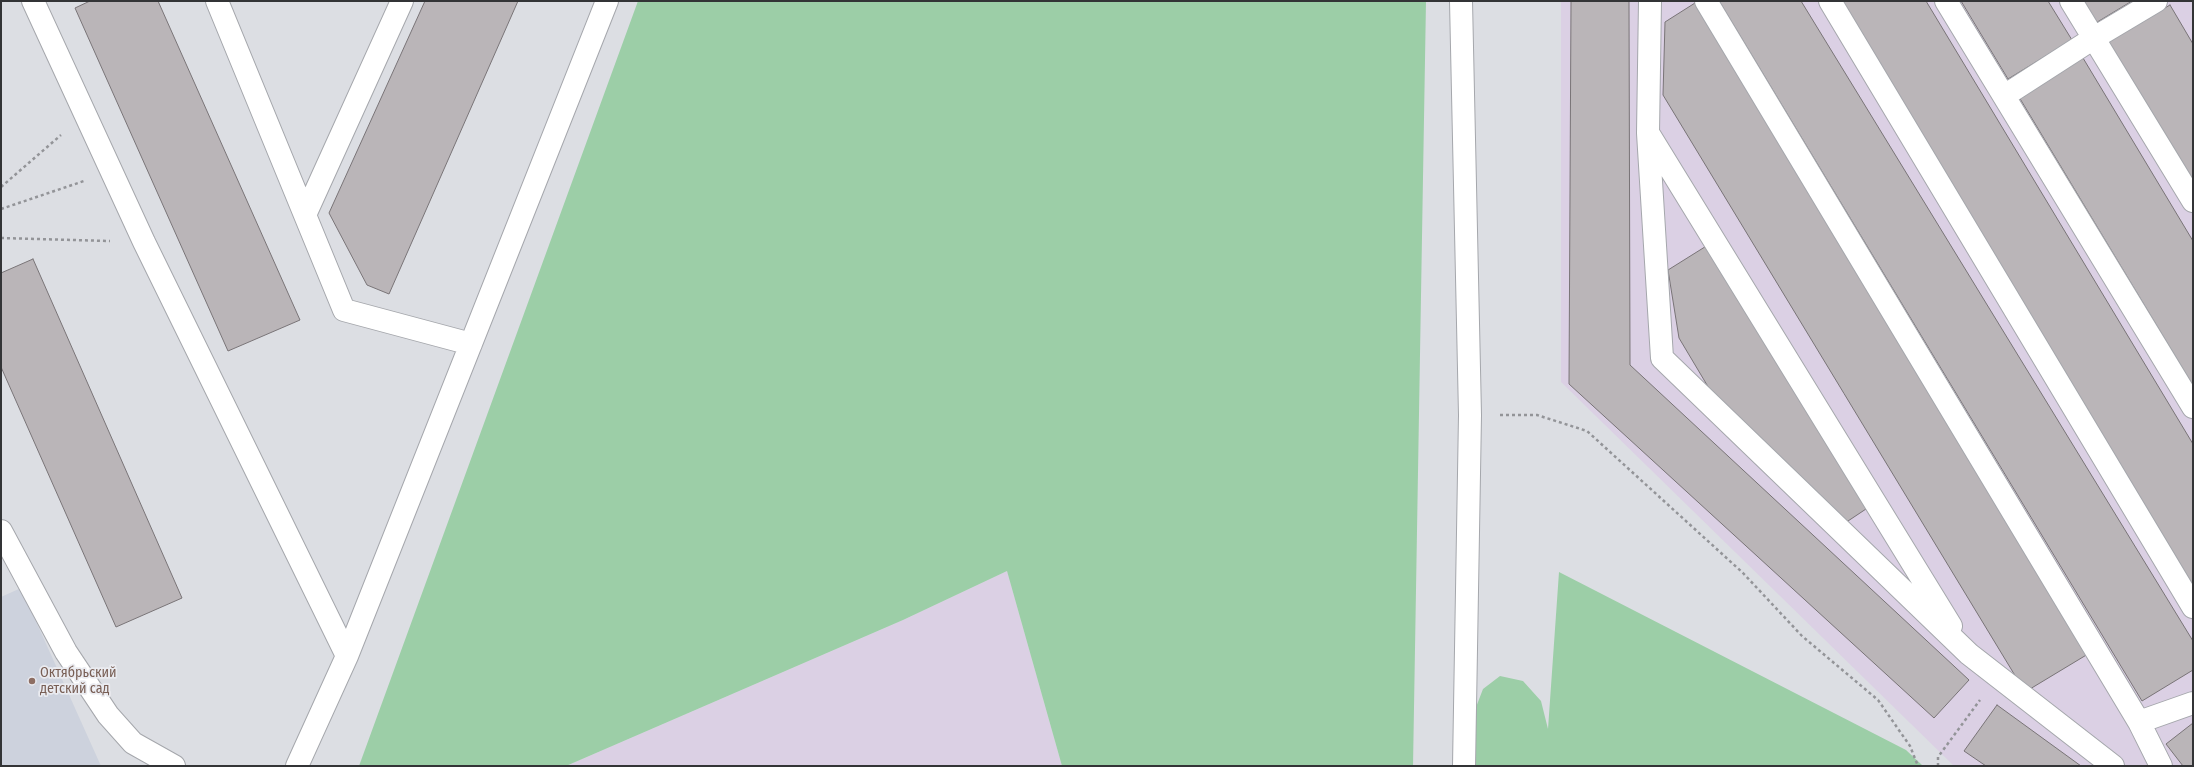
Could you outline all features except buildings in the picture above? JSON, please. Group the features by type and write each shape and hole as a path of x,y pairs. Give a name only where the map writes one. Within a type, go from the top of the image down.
{"street":[{"path":"34,1 144,242 347,656"},
{"path":"217,1 344,310 471,344"},
{"path":"305,215 402,1"},
{"path":"297,766 347,656 606,1"},
{"path":"1461,1 1470,415 1464,766"},
{"path":"1650,1 1648,133 1662,358 1969,654 2112,766"},
{"path":"1706,1 2139,722 2162,766"},
{"path":"1830,1 2193,607"},
{"path":"1946,1 2193,407"},
{"path":"2071,1 2193,201"},
{"path":"2004,96 2094,38 2156,1"},
{"path":"1648,133 1969,654"},
{"path":"1,531 66,652 108,715 133,743 174,766"},
{"path":"2139,722 2193,703"}],"path":[{"path":"1,187 86,114"},
{"path":"1,209 112,171"},
{"path":"1,238 144,242"},
{"path":"1470,415 1538,415 1587,431 1743,573 1802,636 1878,700 1910,746 1918,766"},
{"path":"1938,766 1938,757 1997,676"}],"shaded area":[{"path":"1561,1 2193,1 2193,766 1954,766 1561,382"},
{"path":"1007,571 1062,766 566,766 903,620"},
{"name":"Октябрьский детский сад","path":"21,588 101,766 1,766 1,597"}],"green space":[{"path":"638,1 1426,1 1413,766 1062,766 1007,571 903,620 566,766 359,766"},
{"path":"1559,572 1906,750 1923,766 1473,766 1473,715 1483,689 1500,676 1523,681 1541,701 1548,729"}],"place":[{"name":"Октябрьский детский сад","path":"32,681"}]}
